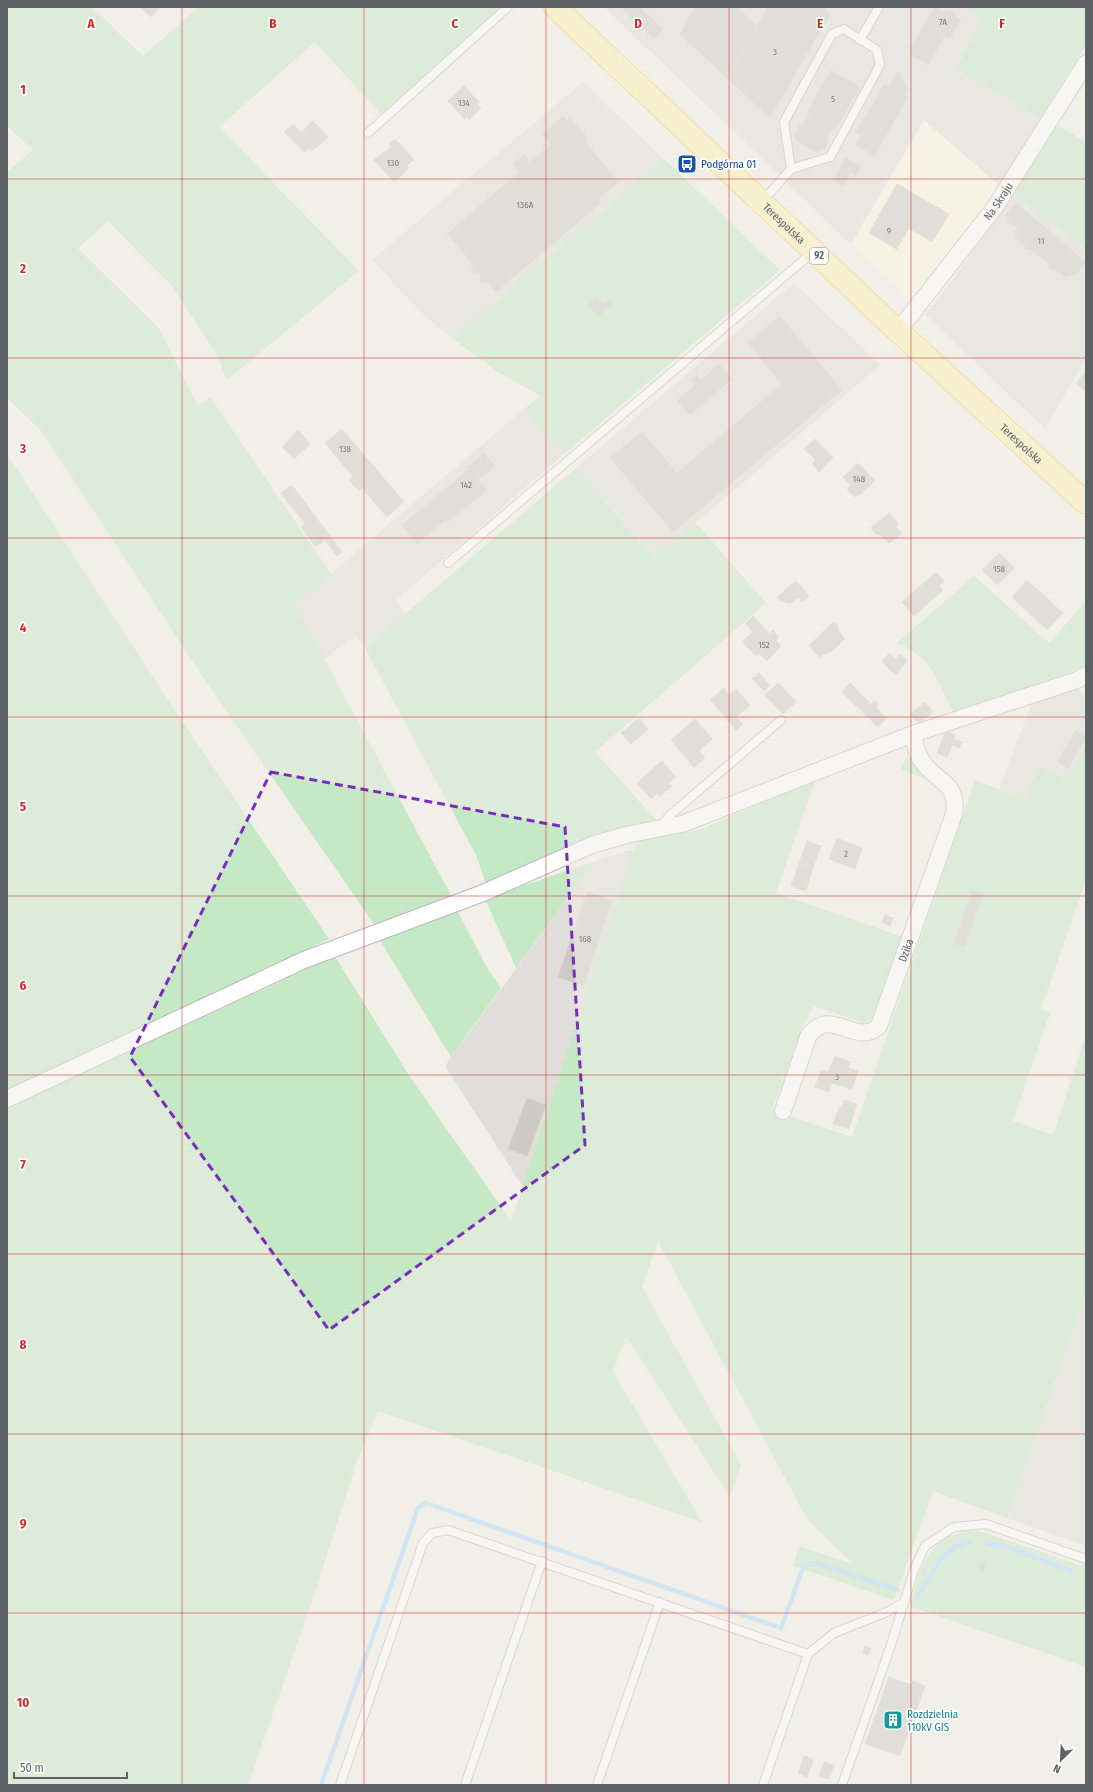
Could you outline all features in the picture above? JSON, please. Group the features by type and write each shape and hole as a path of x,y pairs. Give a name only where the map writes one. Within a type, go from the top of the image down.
{"main road":[{"name":"Terespolska","path":"555,7 898,330 1086,503"}],"street":[{"name":"Na Skraju","path":"898,330 995,207 1086,63"},
{"path":"7,1099 304,960 484,893 592,845 626,835 658,830 682,824 913,734 1077,680 1086,675"},
{"name":"Dzika","path":"783,1111 808,1037 812,1030 817,1026 825,1024 835,1025 861,1033 873,1032 879,1026 954,814 956,805 950,786 922,762 915,749 913,734"}],"lane":[{"path":"368,133 508,7"},
{"path":"860,40 879,7"},
{"path":"762,202 791,169 830,157 880,65 877,50 844,29 832,34 784,122 791,169"},
{"path":"448,563 814,251"},
{"path":"658,830 670,816 781,720"},
{"path":"842,1785 891,1645 914,1570 925,1546 954,1527 986,1524 1086,1559"},
{"path":"340,1785 423,1543 432,1533 448,1530 542,1561 808,1654"},
{"path":"465,1785 542,1561"},
{"path":"597,1785 660,1602"},
{"path":"763,1785 808,1654 834,1633 903,1604"}],"highlighted area":[{"path":"271,772 565,827 585,1145 329,1330 130,1057"}],"shaded area":[{"path":"604,7 963,7 983,19 955,68 1040,118 1000,186 924,120 851,244"},
{"path":"583,82 664,159 452,338 427,318 372,260"},
{"path":"924,120 1000,186 914,303 851,244"},
{"path":"1013,195 1086,249 1086,358 1045,429 925,314 953,279"},
{"path":"794,283 880,365 696,523 655,555 575,469"},
{"path":"523,410 564,454 396,600 405,615 365,648 356,635 324,659 295,604"},
{"path":"1077,687 1086,698 1086,744 1066,780 1026,800 999,789 1032,703"},
{"path":"637,848 523,1187 445,1066 595,861"},
{"path":"1086,1294 1086,1546 1007,1518"}],"green space":[{"path":"7,7 92,7 143,56 199,7 503,7 381,114 315,42 219,127 359,271 227,380 216,353 172,286 108,221 78,248 158,327 198,406 210,397 331,574 295,604 453,899 376,927 205,680 41,431 7,398 7,172 33,150 7,126"},
{"path":"963,7 1086,7 1086,45 1040,118 955,68 983,19"},
{"path":"1057,125 1086,142 1086,249 1013,195"},
{"path":"664,159 780,270 564,454 523,410 540,396 498,372 452,338"},
{"path":"7,454 172,706 329,939 7,1093"},
{"path":"575,469 654,555 696,523 766,603 595,752 657,821 486,884 476,855 365,648"},
{"path":"974,576 1049,643 1086,601 1086,665 1040,683 953,711 937,679 926,662 919,655 897,643"},
{"path":"1086,744 1086,880 1041,1009 1050,1013 1013,1121 1053,1135 1086,1035 1086,1294 1007,1518 933,1491 894,1600 793,1566 799,1546 853,1564 807,1519 658,1241 642,1287 741,1465 730,1497 626,1336 613,1372 702,1522 378,1411 357,1461 314,1595 248,1785 7,1785 7,1108 280,982 334,955 410,1077 511,1221 639,837 689,832 702,829 816,778 776,893 903,937 873,1018 865,1023 814,1006 802,1028 772,1110 852,1137 975,780 1026,800 1038,767 1066,780"},
{"path":"907,756 944,787 901,769"},
{"path":"595,861 516,968 485,899"},
{"path":"456,908 487,968 501,988 451,1057 378,937"},
{"path":"966,1530 979,1531 1086,1567 1086,1667 910,1606 926,1559 941,1543"}],"building":[{"path":"141,7 160,7 151,17"},
{"path":"626,7 640,7 663,29 654,39 623,10"},
{"path":"695,7 737,7 757,26 727,78 680,34"},
{"path":"768,7 823,7 830,14 770,118 727,78"},
{"path":"935,7 945,13 946,10 953,11 955,16 961,20 949,39 925,24"},
{"path":"925,24 945,36 928,65 910,55 910,49"},
{"path":"831,70 860,87 836,129 834,127 826,139 829,141 826,147 822,151 817,152 796,140 795,134 800,124 802,126 810,113 807,112"},
{"path":"898,71 908,89 905,95 889,87"},
{"path":"884,84 908,97 900,111 876,99"},
{"path":"464,86 479,102 477,104 481,108 469,120 467,117 465,119 448,101"},
{"path":"876,99 900,111 880,146 856,132"},
{"path":"563,117 567,121 570,118 588,139 585,142 618,181 622,179 598,199 601,203 496,292 487,282 481,283 479,272 473,273 471,262 447,234 519,172 513,164 524,155 530,162 551,145 542,134"},
{"path":"313,121 328,137 312,151 309,148 304,152 284,132 293,124 301,133"},
{"path":"862,135 880,146 875,156 856,145"},
{"path":"395,139 414,159 407,166 409,168 394,182 374,160 391,147 389,144"},
{"path":"845,158 861,165 856,176 850,173 844,186 834,181"},
{"path":"897,184 949,214 932,242 881,212"},
{"path":"1016,203 1086,262 1077,274 1065,277 1055,269 1050,270 1048,263 1032,250 1025,249 1025,245 1015,237 1017,226 1008,223 1008,218 1005,215"},
{"path":"881,212 909,228 897,249 869,233"},
{"path":"596,297 603,304 608,300 612,304 599,316 588,305"},
{"path":"780,316 842,390 673,532 610,458 642,432 677,473 782,384 748,343"},
{"path":"719,364 732,379 690,415 677,401 695,385 691,380 697,375 701,380"},
{"path":"1086,371 1086,389 1085,391 1076,384"},
{"path":"342,429 365,456 348,471 325,443"},
{"path":"298,430 310,444 294,459 282,447"},
{"path":"815,439 833,457 819,472 812,464 816,460 804,449"},
{"path":"484,453 495,466 478,480 487,490 447,522 430,502 469,469 467,467"},
{"path":"365,456 404,502 387,517 362,488 359,491 349,480 353,477 348,471"},
{"path":"858,463 875,481 860,495 859,494 855,497 847,489 851,485 843,477"},
{"path":"292,485 342,552 337,556 325,540 316,547 301,527 305,524 281,493"},
{"path":"430,502 446,520 417,544 402,525"},
{"path":"889,513 899,524 896,527 902,533 889,544 879,534 877,535 871,528"},
{"path":"999,553 1015,568 997,585 982,570"},
{"path":"936,572 944,581 939,585 943,590 914,616 902,602"},
{"path":"1027,580 1063,613 1047,630 1012,597"},
{"path":"796,581 809,596 802,602 798,597 791,603 780,601 777,597"},
{"path":"753,616 765,629 747,647 743,641 753,632 746,623"},
{"path":"833,623 837,625 839,631 845,639 834,649 819,657 809,645"},
{"path":"765,629 770,634 773,630 779,637 776,640 781,646 767,661 759,653 756,656 747,647"},
{"path":"889,653 903,666 896,675 882,662"},
{"path":"900,654 908,661 903,666 896,659"},
{"path":"759,673 770,685 764,691 752,679"},
{"path":"778,683 796,702 783,714 765,695"},
{"path":"850,683 871,704 874,701 879,703 876,708 886,718 878,727 842,692"},
{"path":"724,688 729,695 736,689 750,705 736,717 743,724 736,730 710,700"},
{"path":"925,702 933,712 918,723 910,714"},
{"path":"639,718 648,729 631,744 621,733"},
{"path":"695,719 712,739 699,751 705,758 694,767 671,740"},
{"path":"1076,730 1086,738 1068,768 1057,762"},
{"path":"946,731 955,735 954,739 962,742 959,748 952,745 947,757 937,753"},
{"path":"662,761 676,777 669,783 672,786 666,791 649,772"},
{"path":"649,772 666,791 660,796 658,793 651,799 637,783"},
{"path":"837,838 862,848 855,869 829,859"},
{"path":"807,841 821,846 813,868 799,863"},
{"path":"799,863 813,868 806,891 791,886"},
{"path":"972,890 983,894 965,947 954,943"},
{"path":"587,892 612,900 584,986 558,977"},
{"path":"885,915 893,918 890,926 882,922"},
{"path":"835,1056 850,1062 848,1068 858,1071 852,1089 832,1083 829,1092 815,1087 821,1070 828,1072"},
{"path":"527,1098 546,1105 527,1156 508,1149"},
{"path":"844,1100 857,1104 849,1129 833,1124 839,1107 842,1108"},
{"path":"981,1562 986,1564 984,1572 978,1570"},
{"path":"865,1646 871,1648 868,1655 863,1653"},
{"name":"Rozdzielnia 110kV GIS","path":"889,1677 912,1685 913,1681 925,1686 900,1756 865,1744"},
{"path":"804,1756 814,1759 807,1777 798,1773"},
{"path":"824,1762 834,1765 829,1779 819,1776"}],"waterway":[{"path":"321,1785 418,1508 426,1503 781,1628 804,1565 816,1563 898,1590"},
{"path":"917,1597 942,1558 955,1547 970,1542"},
{"path":"986,1543 1007,1547 1072,1571"}],"place":[{"name":"Podgórna 01","path":"687,164"},
{"name":"Rozdzielnia 110kV GIS","path":"893,1720"}]}
